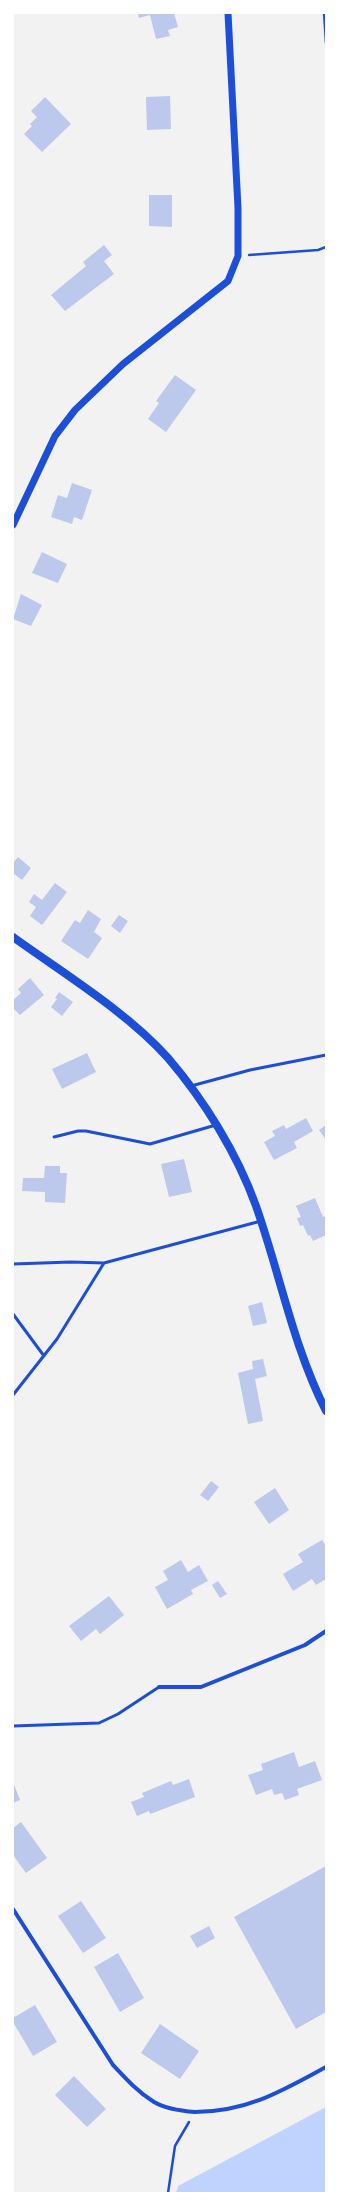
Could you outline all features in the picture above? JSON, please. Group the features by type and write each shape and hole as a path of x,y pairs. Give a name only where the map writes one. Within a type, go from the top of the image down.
{"main road":[{"path":"13,937 119,1014 167,1058 189,1086 216,1125 238,1167 261,1221 301,1353 326,1411"}],"street":[{"path":"13,525 55,436 75,410 122,364 228,281 238,256 238,200 228,13"},
{"path":"159,1687 201,1687 305,1645 326,1631"},
{"path":"13,1909 114,2065 134,2087 156,2103 182,2111 194,2112 215,2112 249,2106 280,2092 326,2067"}],"lane":[{"path":"189,1086 257,1068 326,1055"},
{"path":"54,1137 78,1131 86,1131 150,1144 216,1125"},
{"path":"13,1264 71,1262 104,1263 261,1221"},
{"path":"13,1395 57,1339 104,1263"},
{"path":"13,1314 44,1356"},
{"path":"13,1726 99,1723 118,1714 159,1687"}],"path":[{"path":"324,13 326,43"},
{"path":"238,256 318,250 326,247"},
{"path":"168,2193 175,2146 194,2112"}],"water":[{"path":"326,2107 326,2193 176,2193 178,2186"}],"building":[{"path":"138,13 174,13 178,27 168,30 170,36 156,39 150,15 139,18"},
{"path":"170,96 171,129 147,130 146,97"},
{"path":"45,97 71,124 42,152 24,134 32,126 30,124 37,117 31,111"},
{"path":"149,195 172,195 172,227 149,226"},
{"path":"104,245 112,255 104,261 114,274 65,311 51,295 86,266 83,262"},
{"path":"175,375 196,390 166,432 148,419 159,403 156,401"},
{"path":"72,483 92,490 82,520 74,517 72,524 51,517 58,495 67,498"},
{"path":"42,552 67,564 58,583 32,573"},
{"path":"21,594 42,605 31,626 13,619"},
{"path":"18,857 31,868 22,880 13,873 13,863"},
{"path":"55,883 67,892 42,925 30,916 36,907 29,902 34,894 42,900"},
{"path":"88,910 101,919 94,932 102,938 88,959 61,941 75,920 80,923"},
{"path":"119,915 128,921 120,933 111,926"},
{"path":"30,978 44,995 20,1015 13,1008 13,1000 21,993 18,989"},
{"path":"59,992 73,1002 62,1016 51,1007 57,999 55,998"},
{"path":"87,1053 96,1072 62,1089 52,1069"},
{"path":"306,1118 313,1131 294,1142 297,1148 274,1160 264,1142 275,1136 272,1131 284,1125 286,1129"},
{"path":"326,1125 326,1140 319,1130"},
{"path":"184,1159 192,1192 169,1197 161,1164"},
{"path":"45,1166 60,1166 60,1173 67,1173 65,1203 45,1202 45,1192 22,1191 23,1178 44,1178"},
{"path":"315,1198 323,1217 326,1216 326,1235 313,1241 310,1235 308,1236 303,1225 300,1226 297,1218 301,1217 296,1206"},
{"path":"262,1302 267,1323 253,1326 248,1306"},
{"path":"263,1359 267,1376 255,1379 263,1421 248,1424 238,1373 253,1369 252,1361"},
{"path":"211,1481 219,1487 208,1501 200,1495"},
{"path":"275,1488 289,1510 269,1524 254,1502"},
{"path":"322,1540 326,1546 326,1579 316,1585 312,1579 293,1591 283,1574 303,1562 298,1554"},
{"path":"181,1560 188,1572 199,1565 208,1581 191,1590 193,1594 167,1609 155,1587 168,1580 163,1571"},
{"path":"218,1581 227,1594 220,1598 212,1585"},
{"path":"109,1596 124,1615 100,1634 96,1629 81,1641 69,1626"},
{"path":"294,1752 299,1767 315,1761 322,1780 297,1789 299,1795 285,1800 282,1793 274,1795 272,1789 256,1795 248,1775 263,1770 261,1764"},
{"path":"189,1779 195,1797 150,1814 149,1811 137,1816 131,1802 144,1797 142,1793 171,1781 173,1785"},
{"path":"13,1782 20,1800 13,1803"},
{"path":"21,1822 47,1858 26,1873 13,1855 13,1828"},
{"path":"326,1866 326,2012 296,2029 234,1917"},
{"path":"81,1901 106,1938 83,1953 58,1916"},
{"path":"209,1926 215,1938 197,1948 190,1936"},
{"path":"118,1953 144,1998 120,2012 94,1967"},
{"path":"35,2005 57,2042 33,2056 13,2022 13,2018"},
{"path":"160,2024 199,2051 180,2079 141,2053"},
{"path":"74,2076 106,2109 87,2127 55,2095"}]}
